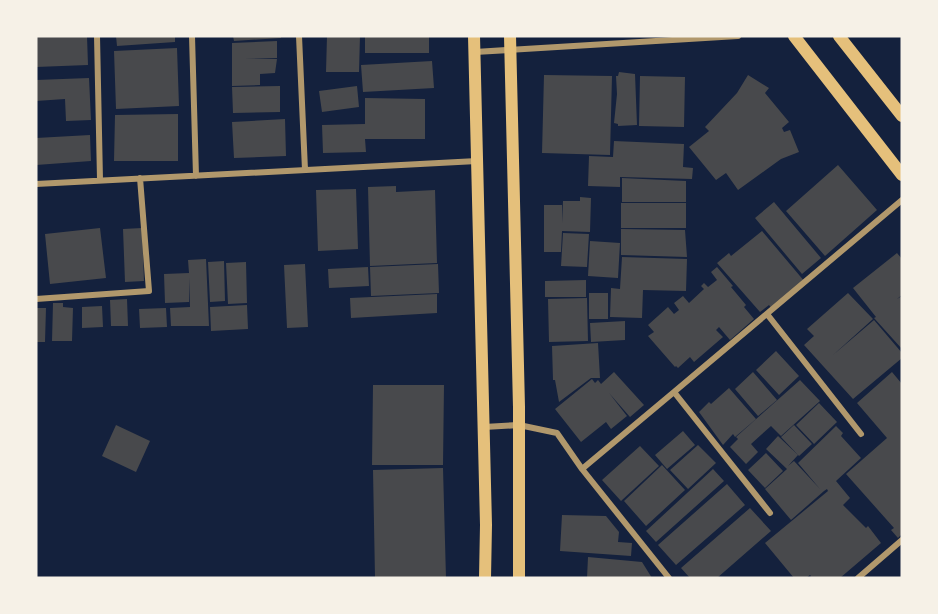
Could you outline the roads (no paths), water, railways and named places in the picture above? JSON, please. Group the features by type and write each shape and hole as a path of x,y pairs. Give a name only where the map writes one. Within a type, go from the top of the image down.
{"main road":[{"path":"474,36 486,525 485,578"},
{"path":"794,36 902,175"},
{"path":"839,36 902,116"},
{"path":"510,42 519,426 519,578"}],"street":[{"path":"97,36 100,180"},
{"path":"192,36 196,176"},
{"path":"299,36 305,170"},
{"path":"474,52 510,42 738,36"},
{"path":"36,184 477,161"},
{"path":"36,299 150,291 140,178"},
{"path":"582,469 902,200"},
{"path":"767,314 861,434"},
{"path":"674,392 770,513"},
{"path":"484,427 519,426 557,433 582,469 669,578"},
{"path":"858,578 902,540"}]}
